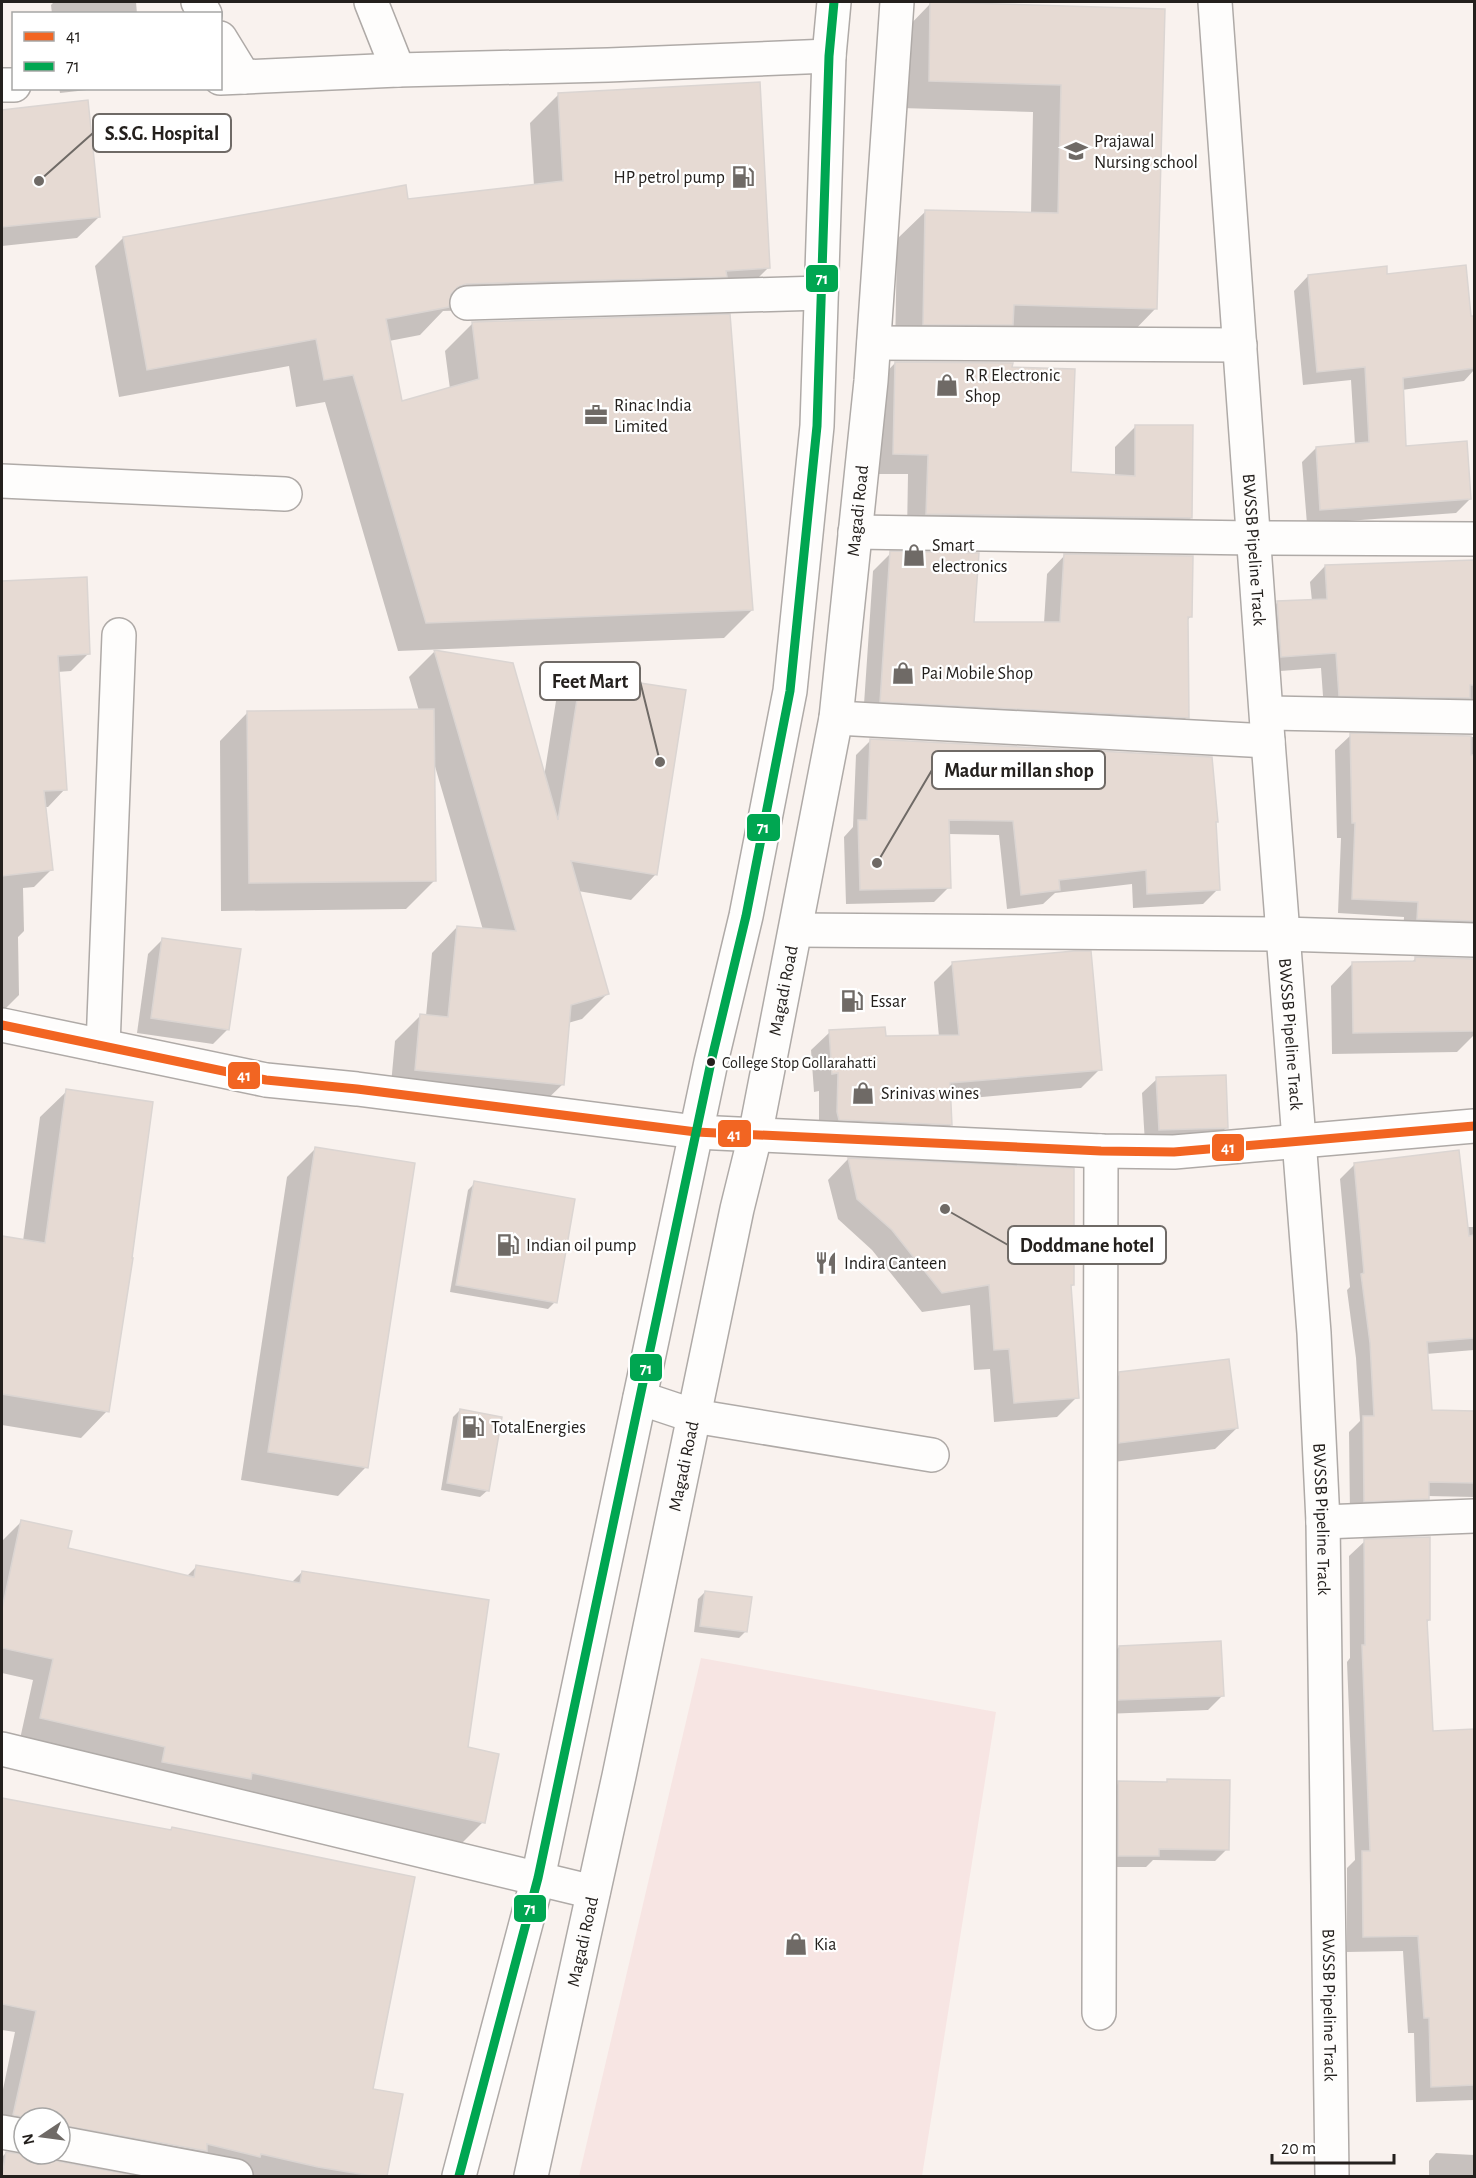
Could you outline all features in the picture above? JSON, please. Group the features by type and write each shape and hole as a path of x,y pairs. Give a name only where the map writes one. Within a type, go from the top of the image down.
{"street":[{"path":"371,2 398,70"},
{"path":"459,2176 538,1878 696,1132 746,916 790,691 817,426 829,56 834,2"},
{"name":"Magadi Road","path":"531,2176 737,1209 755,1136 836,718 874,343 897,2"},
{"name":"BWSSB Pipeline Track","path":"1215,2 1267,727 1314,1333 1323,1522 1332,2176"},
{"path":"222,44 232,77 829,56"},
{"path":"467,303 821,293"},
{"path":"874,343 1240,345"},
{"path":"2,482 285,494"},
{"path":"855,532 1474,539"},
{"path":"103,1046 119,635"},
{"path":"836,718 1267,727 1474,717"},
{"path":"796,930 1283,934 1474,939"},
{"path":"2,1025 266,1080 357,1089 696,1132 1101,1151 1174,1152 1474,1126"},
{"path":"1099,2013 1101,1151"},
{"path":"640,1398 694,1416 932,1455"},
{"path":"1323,1522 1474,1516"},
{"path":"2,1749 593,1892"},
{"path":"72,2145 236,2176"}],"shaded area":[{"name":"Kia","path":"701,1658 996,1712 922,2176 579,2176"}],"building":[{"path":"930,2 1165,9 1157,309 1014,305 1013,325 923,325 925,210 1058,213 1061,85 929,81"},
{"path":"760,82 770,268 726,271 727,277 466,284 458,287 451,294 449,307 386,319 402,401 479,379 472,322 730,314 753,610 426,623 353,375 324,380 316,339 147,370 123,237 406,185 408,199 563,181 558,93"},
{"path":"88,100 100,217 2,227 2,110"},
{"path":"1466,265 1471,316 1474,316 1474,368 1403,378 1406,446 1467,441 1471,499 1320,510 1316,447 1369,442 1365,367 1317,372 1308,275 1387,266 1387,274"},
{"path":"895,362 1013,363 1012,367 1075,369 1071,472 1135,476 1135,425 1193,425 1192,518 926,514 928,455 893,454"},
{"path":"890,551 979,553 974,622 1060,622 1064,554 1193,556 1192,617 1188,617 1189,718 880,702"},
{"path":"1474,560 1474,685 1470,685 1470,698 1339,696 1336,653 1281,657 1277,601 1327,599 1325,565"},
{"path":"87,577 90,654 58,656 67,790 44,791 53,870 2,876 2,581"},
{"path":"434,650 513,663 558,820 581,674 686,690 657,875 571,861 609,994 571,1005 564,1085 415,1070 420,1014 448,1017 457,926 516,931"},
{"path":"434,709 436,881 249,883 247,711"},
{"path":"1350,733 1471,736 1471,755 1474,755 1474,921 1417,919 1418,902 1352,899 1355,823 1352,823"},
{"path":"870,739 1212,757 1218,822 1216,822 1220,890 1147,894 1146,870 1059,880 1060,890 1021,895 1013,821 949,820 951,888 860,890 858,820 867,820"},
{"path":"162,938 241,949 229,1030 151,1018"},
{"path":"1091,951 1102,1070 950,1083 952,1125 839,1120 837,1112 838,1073 832,1074 829,1030 885,1027 886,1036 959,1035 952,962"},
{"path":"1415,957 1474,959 1474,1031 1353,1033 1352,962 1415,961"},
{"path":"1226,1075 1228,1128 1159,1130 1156,1077"},
{"path":"66,1089 153,1102 133,1258 109,1412 2,1394 2,1236 45,1243"},
{"path":"315,1147 415,1163 368,1468 268,1452"},
{"path":"1459,1150 1469,1236 1474,1235 1474,1338 1427,1342 1432,1410 1474,1411 1474,1483 1429,1482 1429,1499 1364,1502 1363,1416 1374,1416 1354,1163"},
{"path":"848,1158 1074,1168 1074,1285 1071,1285 1079,1398 1014,1403 1009,1349 994,1350 989,1285 942,1293 892,1230 857,1199"},
{"path":"474,1181 575,1199 557,1303 456,1285"},
{"path":"1229,1359 1238,1428 1119,1443 1119,1372"},
{"path":"460,1409 502,1417 489,1491 447,1483"},
{"path":"21,1520 72,1531 68,1548 194,1577 196,1565 300,1583 302,1571 489,1600 468,1747 499,1754 485,1823 252,1773 251,1779 162,1762 165,1747 40,1718 53,1659 2,1648 2,1609"},
{"path":"1430,1537 1430,1620 1427,1620 1433,1731 1474,1729 1474,2085 1431,2087 1429,2018 1424,2018 1418,1936 1363,1937 1362,1851 1370,1851 1362,1645 1365,1645 1364,1539"},
{"path":"705,1591 752,1597 747,1632 700,1626"},
{"path":"1221,1641 1224,1696 1118,1700 1119,1646"},
{"path":"1167,1779 1230,1780 1229,1850 1159,1849 1159,1856 1118,1856 1118,1781 1167,1782"},
{"path":"2,1798 171,1830 172,1827 415,1877 373,2089 403,2094 387,2176 372,2176 318,2167 261,2154 260,2157 207,2144 207,2151 72,2127 72,2106 15,2106 36,2011 2,2004"},
{"path":"6,2152 12,2153 12,2166 72,2166 72,2164 137,2176 2,2176"}],"transit line":[{"name":"71","path":"459,2176 538,1878 711,1062 746,916 790,691 817,426 829,56 834,2"},
{"name":"41","path":"2,1025 266,1080 357,1089 696,1132 1101,1151 1174,1152 1474,1126"}],"place":[{"name":"Prajawal Nursing school","path":"1076,151"},
{"name":"HP petrol pump","path":"743,177"},
{"name":"S.S.G. Hospital","path":"39,181"},
{"name":"R R Electronic Shop","path":"947,385"},
{"name":"Rinac India Limited","path":"596,415"},
{"name":"Smart electronics","path":"914,555"},
{"name":"Pai Mobile Shop","path":"903,673"},
{"name":"Feet Mart","path":"660,762"},
{"name":"Madur millan shop","path":"877,863"},
{"name":"Essar","path":"852,1001"},
{"name":"College Stop Gollarahatti","path":"711,1062"},
{"name":"Srinivas wines","path":"863,1093"},
{"name":"Doddmane hotel","path":"945,1209"},
{"name":"Indian oil pump","path":"508,1245"},
{"name":"Indira Canteen","path":"826,1263"},
{"name":"TotalEnergies","path":"473,1427"},
{"name":"Kia","path":"796,1944"}]}
